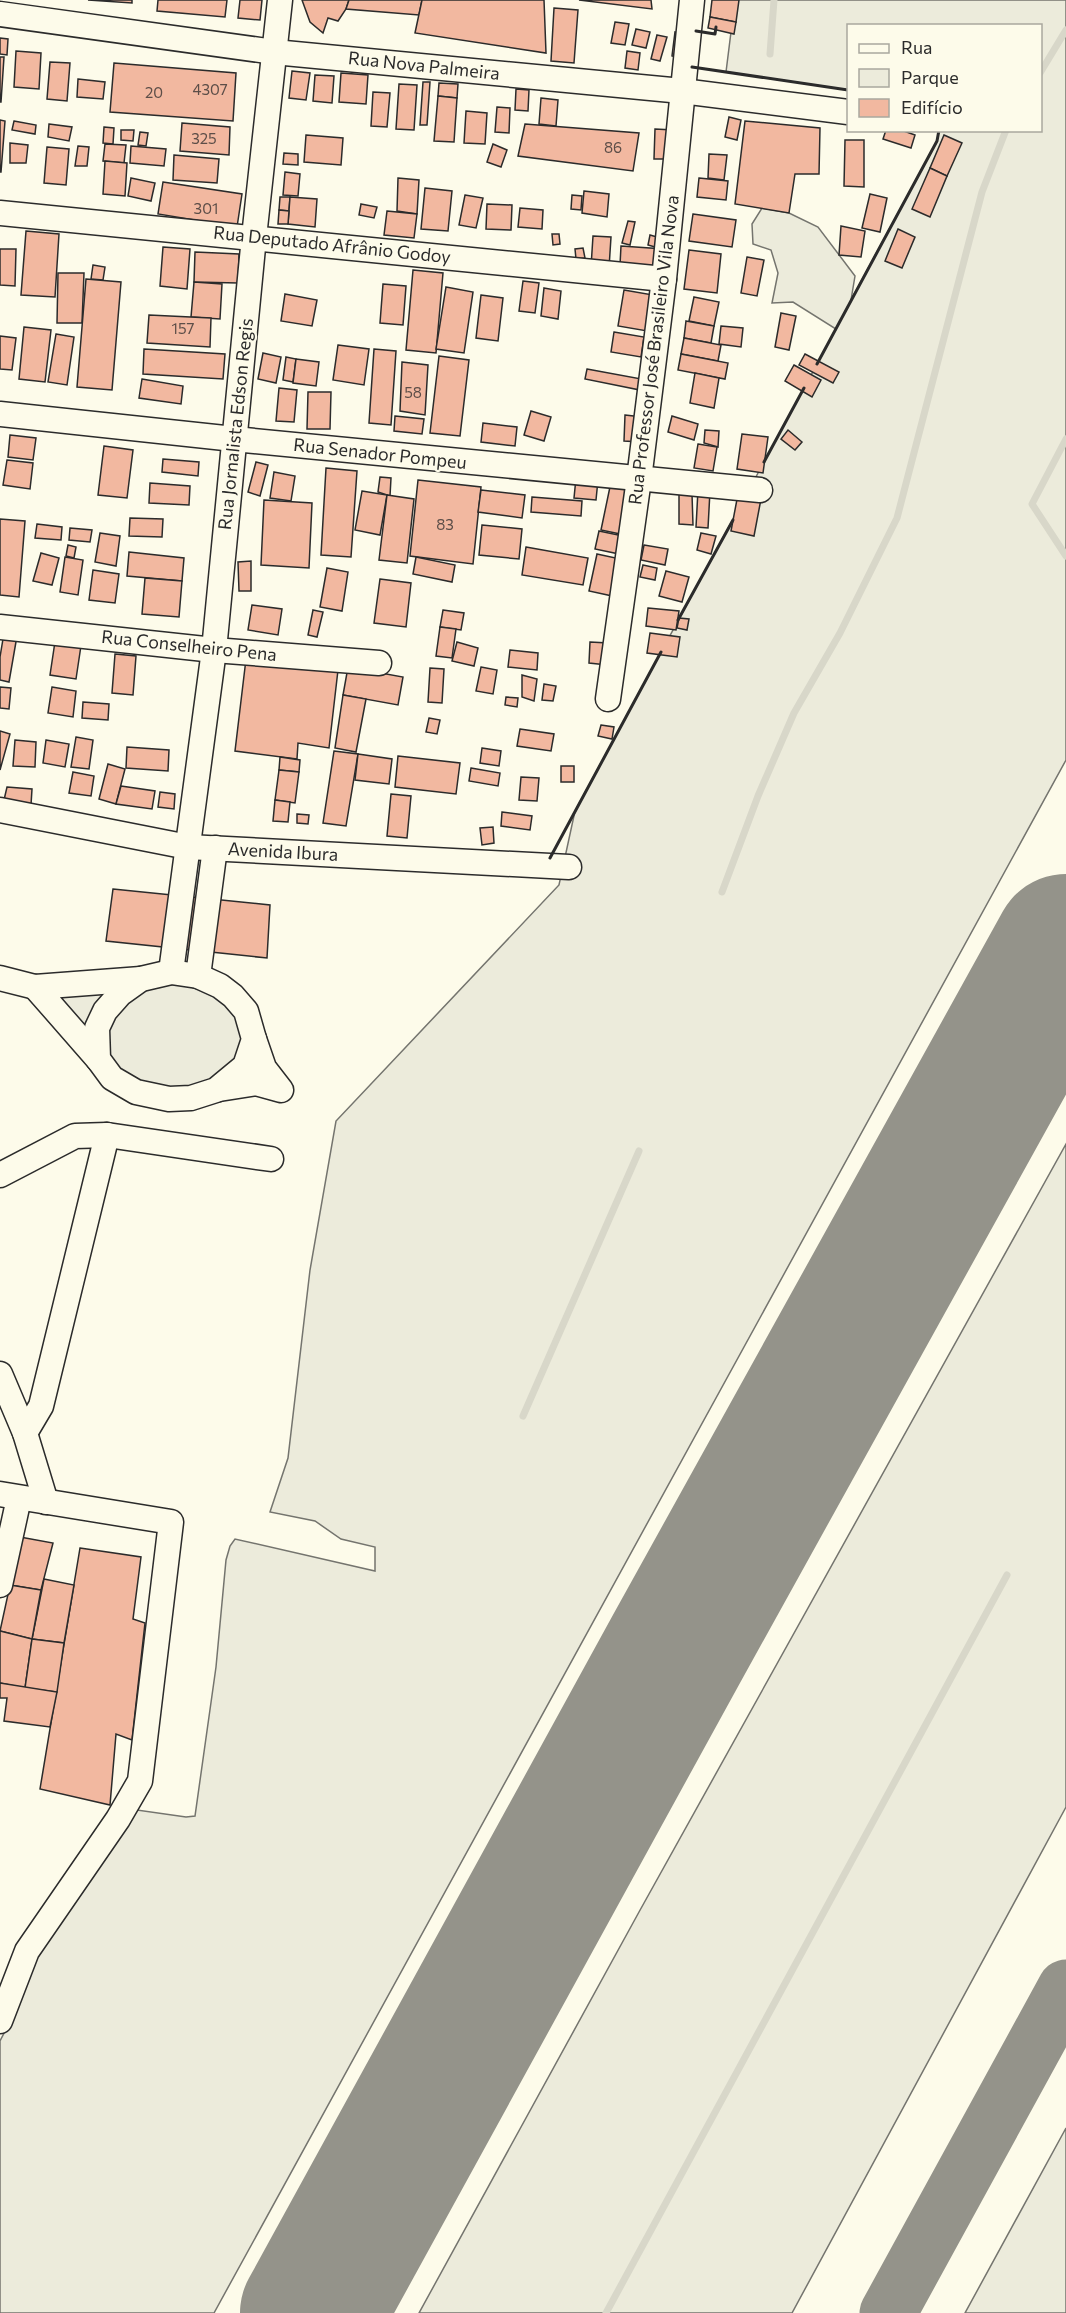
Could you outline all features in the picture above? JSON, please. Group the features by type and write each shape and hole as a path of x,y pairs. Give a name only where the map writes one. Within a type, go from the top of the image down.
{"street":[{"name":"Rua Jornalista Edson Regis","path":"171,972 214,650 254,237 280,0"},
{"name":"Rua Professor José Brasileiro Vila Nova","path":"608,699 664,279 692,0"},
{"name":"Rua Nova Palmeira","path":"0,14 274,52 682,92 847,112"},
{"name":"Rua Deputado Afrânio Godoy","path":"0,213 664,279"},
{"name":"Rua Senador Pompeu","path":"0,414 760,490"},
{"name":"Rua Conselheiro Pena","path":"0,627 214,650 379,663"},
{"name":"Avenida Ibura","path":"0,810 188,846 569,867"},
{"path":"198,976 215,848"},
{"path":"0,978 35,987 141,979 171,972 198,976 220,986 233,996 246,1011 264,1068 289,1097 256,1083 216,1090 191,1098 169,1099 136,1092 112,1078 35,987"},
{"path":"98,1059 97,1028 105,1011 120,994 141,979"},
{"path":"216,1090 246,1066 254,1040"},
{"path":"25,1433 41,1406 107,1135"},
{"path":"0,1175 75,1136 107,1135 271,1159"},
{"path":"0,1374 25,1433 46,1502"},
{"path":"0,1585 10,1496 171,1522 140,1781 118,1819 27,1952 0,2021"}],"green space":[{"path":"735,0 1066,0 1066,760 214,2313 0,2313 0,2041 14,2014 27,1972 130,1809 186,1817 195,1816 216,1667 226,1560 230,1546 235,1539 375,1571 375,1547 341,1539 315,1521 270,1512 288,1458 310,1270 336,1121 559,885 575,811 836,329 793,302 772,303 778,273 771,250 753,244 752,224 762,208 789,213 818,227 855,276 851,300 937,141 939,132 1042,132 1042,24 847,24 847,90 726,72"},
{"path":"141,979 220,987 281,1090 136,1092 35,987"},
{"path":"1066,1144 1066,1807 792,2313 419,2313 639,1912"},
{"path":"1066,2128 1066,2313 965,2313"}],"building":[{"path":"88,0 132,0 132,3"},
{"path":"158,0 227,0 225,17 157,11"},
{"path":"240,0 262,0 260,20 238,18"},
{"path":"302,0 349,0 338,21 328,18 323,33 310,22"},
{"path":"349,0 422,0 419,15 346,9"},
{"path":"422,0 544,0 546,53 415,33"},
{"path":"579,0 651,0 652,9"},
{"path":"712,0 739,0 736,22 710,17"},
{"path":"554,8 578,10 574,63 551,61"},
{"path":"710,17 736,22 734,34 708,28"},
{"path":"615,22 629,24 625,45 611,43"},
{"path":"636,29 650,32 646,48 632,45"},
{"path":"675,32 684,34 681,58 672,56"},
{"path":"657,35 667,37 660,61 651,59"},
{"path":"0,38 8,39 7,55 0,54"},
{"path":"16,51 41,53 39,89 14,87"},
{"path":"627,51 640,53 638,70 625,68"},
{"path":"0,57 4,57 1,102 0,102"},
{"path":"50,62 70,63 67,101 47,99"},
{"path":"114,63 236,73 233,121 110,112"},
{"path":"292,71 310,73 306,100 289,98"},
{"path":"341,73 368,75 366,104 339,102"},
{"path":"315,75 334,76 332,103 313,101"},
{"path":"78,79 105,82 103,99 77,97"},
{"path":"423,82 430,82 427,125 420,125"},
{"path":"439,83 458,84 457,98 438,96"},
{"path":"399,84 417,85 414,130 396,129"},
{"path":"516,89 529,90 528,111 515,110"},
{"path":"373,92 390,93 387,127 371,126"},
{"path":"438,96 457,98 454,142 434,141"},
{"path":"541,98 558,100 556,126 539,124"},
{"path":"497,107 510,108 509,133 495,132"},
{"path":"466,111 487,113 485,144 464,143"},
{"path":"729,117 741,120 737,140 725,137"},
{"path":"0,120 5,121 1,172 0,172"},
{"path":"14,121 36,125 35,134 12,130"},
{"path":"745,121 820,128 819,174 795,174 789,213 735,204"},
{"path":"182,123 230,127 229,155 180,151"},
{"path":"49,124 72,127 69,141 48,137"},
{"path":"525,124 639,133 633,171 518,156"},
{"path":"104,127 114,128 113,144 103,143"},
{"path":"655,129 673,130 673,159 654,159"},
{"path":"121,130 134,130 133,141 121,140"},
{"path":"140,132 148,133 146,146 138,145"},
{"path":"885,132 907,132 915,135 911,148 883,139"},
{"path":"306,135 343,138 341,165 304,162"},
{"path":"944,135 962,143 947,176 930,168"},
{"path":"845,140 864,140 864,187 844,186"},
{"path":"10,143 28,145 26,163 10,163"},
{"path":"105,144 126,145 124,163 103,161"},
{"path":"493,144 507,150 501,167 487,162"},
{"path":"78,146 89,147 87,166 75,166"},
{"path":"131,146 166,149 164,166 130,163"},
{"path":"47,147 69,149 66,185 44,183"},
{"path":"284,153 298,154 298,165 283,164"},
{"path":"709,154 727,155 724,180 708,178"},
{"path":"174,155 219,159 217,183 173,180"},
{"path":"105,161 127,163 125,196 103,194"},
{"path":"930,168 947,176 930,217 912,209"},
{"path":"285,172 300,174 298,196 283,195"},
{"path":"131,178 155,183 151,201 128,196"},
{"path":"398,178 419,180 417,214 397,211"},
{"path":"699,178 728,181 726,200 697,197"},
{"path":"163,182 242,194 237,227 158,214"},
{"path":"425,188 452,191 448,231 421,229"},
{"path":"584,191 609,194 607,217 582,213"},
{"path":"870,194 887,198 880,232 862,228"},
{"path":"465,195 483,198 476,228 459,225"},
{"path":"572,195 582,196 581,210 571,209"},
{"path":"280,197 290,197 289,211 279,210"},
{"path":"290,197 317,199 315,227 288,224"},
{"path":"361,204 377,207 374,218 359,215"},
{"path":"487,204 512,205 511,230 486,229"},
{"path":"520,208 543,210 542,229 518,227"},
{"path":"279,210 289,211 288,224 278,224"},
{"path":"387,211 417,214 414,238 384,235"},
{"path":"693,214 736,220 732,247 689,241"},
{"path":"628,221 635,222 630,245 622,243"},
{"path":"841,226 865,231 861,257 839,255"},
{"path":"898,229 915,237 902,268 885,261"},
{"path":"26,231 59,234 55,297 21,295"},
{"path":"552,234 559,234 560,244 553,245"},
{"path":"650,235 664,239 662,249 648,245"},
{"path":"593,236 611,237 609,268 591,267"},
{"path":"621,246 664,249 662,269 620,265"},
{"path":"163,247 190,249 187,289 160,286"},
{"path":"583,248 585,258 576,259 575,249"},
{"path":"0,249 16,249 15,286 0,285"},
{"path":"689,250 721,254 717,293 684,289"},
{"path":"195,252 239,254 238,283 194,282"},
{"path":"747,257 764,260 757,296 741,293"},
{"path":"93,265 105,267 103,280 91,279"},
{"path":"413,270 443,273 436,353 406,350"},
{"path":"58,273 84,273 82,323 57,323"},
{"path":"86,279 121,282 112,390 77,387"},
{"path":"523,281 539,283 535,313 519,311"},
{"path":"194,282 222,284 220,319 191,317"},
{"path":"383,284 406,286 403,325 380,323"},
{"path":"446,287 473,292 464,353 436,349"},
{"path":"544,288 561,291 558,319 541,316"},
{"path":"624,290 659,296 653,332 618,326"},
{"path":"285,294 317,300 312,326 281,321"},
{"path":"481,295 503,298 498,341 476,338"},
{"path":"694,297 719,302 714,326 689,321"},
{"path":"781,313 796,316 789,350 775,347"},
{"path":"149,315 211,318 210,347 147,343"},
{"path":"686,321 714,326 711,343 684,338"},
{"path":"721,326 743,328 741,347 719,344"},
{"path":"24,327 51,330 45,382 19,379"},
{"path":"614,332 644,337 641,357 611,352"},
{"path":"56,334 74,337 67,385 48,382"},
{"path":"0,336 16,338 12,370 0,369"},
{"path":"684,338 721,345 718,361 681,354"},
{"path":"338,345 369,349 364,385 333,380"},
{"path":"144,349 225,354 223,379 143,374"},
{"path":"374,349 396,351 391,425 369,423"},
{"path":"263,353 281,357 276,383 258,379"},
{"path":"681,354 728,363 725,379 678,370"},
{"path":"805,354 839,372 833,383 799,365"},
{"path":"439,356 469,360 460,436 430,433"},
{"path":"286,357 296,359 293,382 283,380"},
{"path":"296,359 319,362 316,386 293,383"},
{"path":"402,362 428,365 425,415 400,411"},
{"path":"794,365 821,380 812,397 785,381"},
{"path":"587,369 647,380 645,391 585,379"},
{"path":"695,373 719,378 714,408 690,403"},
{"path":"142,379 183,386 181,404 139,398"},
{"path":"279,388 297,390 294,422 276,421"},
{"path":"308,392 331,392 330,429 307,429"},
{"path":"531,411 551,417 544,441 524,435"},
{"path":"625,415 642,417 640,442 624,441"},
{"path":"395,416 424,419 422,434 394,431"},
{"path":"672,416 698,424 694,440 668,432"},
{"path":"483,423 517,427 515,446 481,442"},
{"path":"705,430 719,431 718,447 704,443"},
{"path":"788,430 802,442 795,450 781,439"},
{"path":"742,434 768,437 763,473 737,469"},
{"path":"10,435 36,438 33,460 8,457"},
{"path":"698,444 717,447 713,471 694,468"},
{"path":"104,446 133,450 127,498 98,495"},
{"path":"163,459 199,462 198,476 162,472"},
{"path":"7,460 33,463 30,489 3,485"},
{"path":"256,462 268,465 260,496 248,492"},
{"path":"326,468 357,471 351,557 321,555"},
{"path":"274,472 295,476 291,501 270,498"},
{"path":"380,477 391,478 390,496 378,492"},
{"path":"576,478 598,480 596,500 574,498"},
{"path":"418,480 481,487 473,564 410,556"},
{"path":"611,482 635,488 625,535 601,530"},
{"path":"150,483 190,486 189,505 149,503"},
{"path":"481,490 525,495 522,518 478,512"},
{"path":"698,490 710,491 708,528 696,527"},
{"path":"362,491 387,495 380,535 355,530"},
{"path":"679,494 692,494 693,525 679,524"},
{"path":"738,494 761,499 754,536 731,531"},
{"path":"387,495 414,499 407,563 379,560"},
{"path":"532,497 582,501 581,516 531,512"},
{"path":"264,500 312,503 309,568 261,565"},
{"path":"130,518 163,519 162,537 129,536"},
{"path":"0,519 25,521 19,597 0,595"},
{"path":"37,524 62,527 61,540 35,538"},
{"path":"482,525 522,529 519,559 479,555"},
{"path":"70,528 92,530 90,542 69,540"},
{"path":"599,531 628,537 624,555 595,549"},
{"path":"100,533 120,536 116,566 95,562"},
{"path":"701,533 716,536 711,554 697,550"},
{"path":"68,545 76,547 74,558 66,556"},
{"path":"644,545 668,549 665,565 641,560"},
{"path":"526,547 588,558 583,585 522,575"},
{"path":"129,552 184,558 182,581 127,576"},
{"path":"41,553 59,558 52,585 33,581"},
{"path":"597,554 625,560 617,597 589,591"},
{"path":"65,557 83,560 78,595 60,592"},
{"path":"416,557 455,565 452,582 413,574"},
{"path":"251,561 251,591 239,591 238,562"},
{"path":"643,565 657,568 655,580 640,577"},
{"path":"327,568 348,572 342,611 320,607"},
{"path":"93,570 119,574 115,603 89,600"},
{"path":"666,571 689,577 682,602 659,596"},
{"path":"145,578 182,581 179,617 142,614"},
{"path":"380,579 411,583 406,627 374,623"},
{"path":"252,605 282,609 278,635 248,630"},
{"path":"648,608 679,611 676,630 646,626"},
{"path":"313,610 323,612 317,637 308,635"},
{"path":"443,610 464,613 461,630 440,627"},
{"path":"679,618 689,619 687,630 677,628"},
{"path":"440,627 456,629 452,658 436,656"},
{"path":"4,633 17,636 9,682 0,680 0,657"},
{"path":"650,633 680,637 677,657 647,653"},
{"path":"56,635 82,639 76,679 50,675"},
{"path":"457,642 478,648 474,666 452,661"},
{"path":"590,642 608,643 607,665 589,663"},
{"path":"510,650 538,653 537,670 508,667"},
{"path":"115,654 136,656 133,695 112,693"},
{"path":"246,659 338,670 329,748 298,743 297,759 235,751"},
{"path":"348,667 403,677 398,705 343,695"},
{"path":"481,667 497,670 493,694 476,691"},
{"path":"430,668 444,669 442,703 428,702"},
{"path":"522,675 537,679 534,701 522,697"},
{"path":"544,684 556,686 553,701 542,700"},
{"path":"0,687 11,688 9,709 0,708"},
{"path":"52,687 76,691 73,717 48,713"},
{"path":"343,695 366,699 356,752 335,748"},
{"path":"506,697 518,698 517,707 505,705"},
{"path":"83,702 109,704 108,720 82,718"},
{"path":"429,718 440,720 437,734 426,732"},
{"path":"601,725 614,727 612,739 598,736"},
{"path":"520,729 554,734 551,751 517,746"},
{"path":"0,731 10,734 0,770"},
{"path":"76,737 93,740 89,769 71,767"},
{"path":"15,740 36,742 35,767 13,766"},
{"path":"46,740 69,744 65,767 43,763"},
{"path":"127,747 169,750 168,771 126,768"},
{"path":"482,748 501,751 499,766 480,763"},
{"path":"334,751 358,754 346,826 323,823"},
{"path":"358,754 392,759 389,784 355,780"},
{"path":"398,756 460,763 456,794 395,787"},
{"path":"280,757 300,760 299,772 279,770"},
{"path":"108,764 125,769 116,804 99,799"},
{"path":"561,766 574,766 574,782 561,782"},
{"path":"471,768 500,773 498,786 469,781"},
{"path":"279,770 299,772 295,803 275,800"},
{"path":"73,772 94,776 91,796 69,793"},
{"path":"521,777 539,778 537,801 519,800"},
{"path":"121,786 155,791 152,809 116,804"},
{"path":"7,787 32,789 31,805 4,800"},
{"path":"160,792 175,794 174,809 158,807"},
{"path":"391,794 411,796 407,838 387,836"},
{"path":"275,800 290,802 288,822 273,821"},
{"path":"502,812 532,816 530,830 501,826"},
{"path":"297,814 309,815 308,824 297,823"},
{"path":"493,827 494,843 482,845 480,828"},
{"path":"113,889 270,905 267,958 106,941"},
{"path":"20,1537 53,1543 41,1590 10,1585"},
{"path":"80,1548 141,1557 133,1619 145,1623 132,1740 116,1734 110,1805 40,1789"},
{"path":"44,1579 74,1585 64,1643 32,1639"},
{"path":"10,1585 41,1590 32,1639 0,1631"},
{"path":"0,1631 32,1639 25,1688 0,1683"},
{"path":"32,1639 64,1643 57,1692 25,1688"},
{"path":"0,1683 57,1692 50,1727 4,1721 7,1698 0,1698"}],"waterway":[{"path":"770,54 774,0"},
{"path":"1042,70 1066,30"},
{"path":"722,892 758,796 794,713 840,633 897,518 982,192 1005,132"},
{"path":"1066,439 1032,504 1066,556"},
{"path":"523,1416 639,1151"},
{"path":"606,2313 1007,1575"}],"taxiway":[{"path":"888,2313 1066,1988"}],"runway":[{"path":"312,2313 1066,946"}],"wall":[{"path":"696,31 715,34 716,27"},
{"path":"692,67 847,90"},
{"path":"817,364 937,141 939,132"},
{"path":"764,462 804,388"},
{"path":"678,620 733,520"},
{"path":"550,858 661,652"}]}
